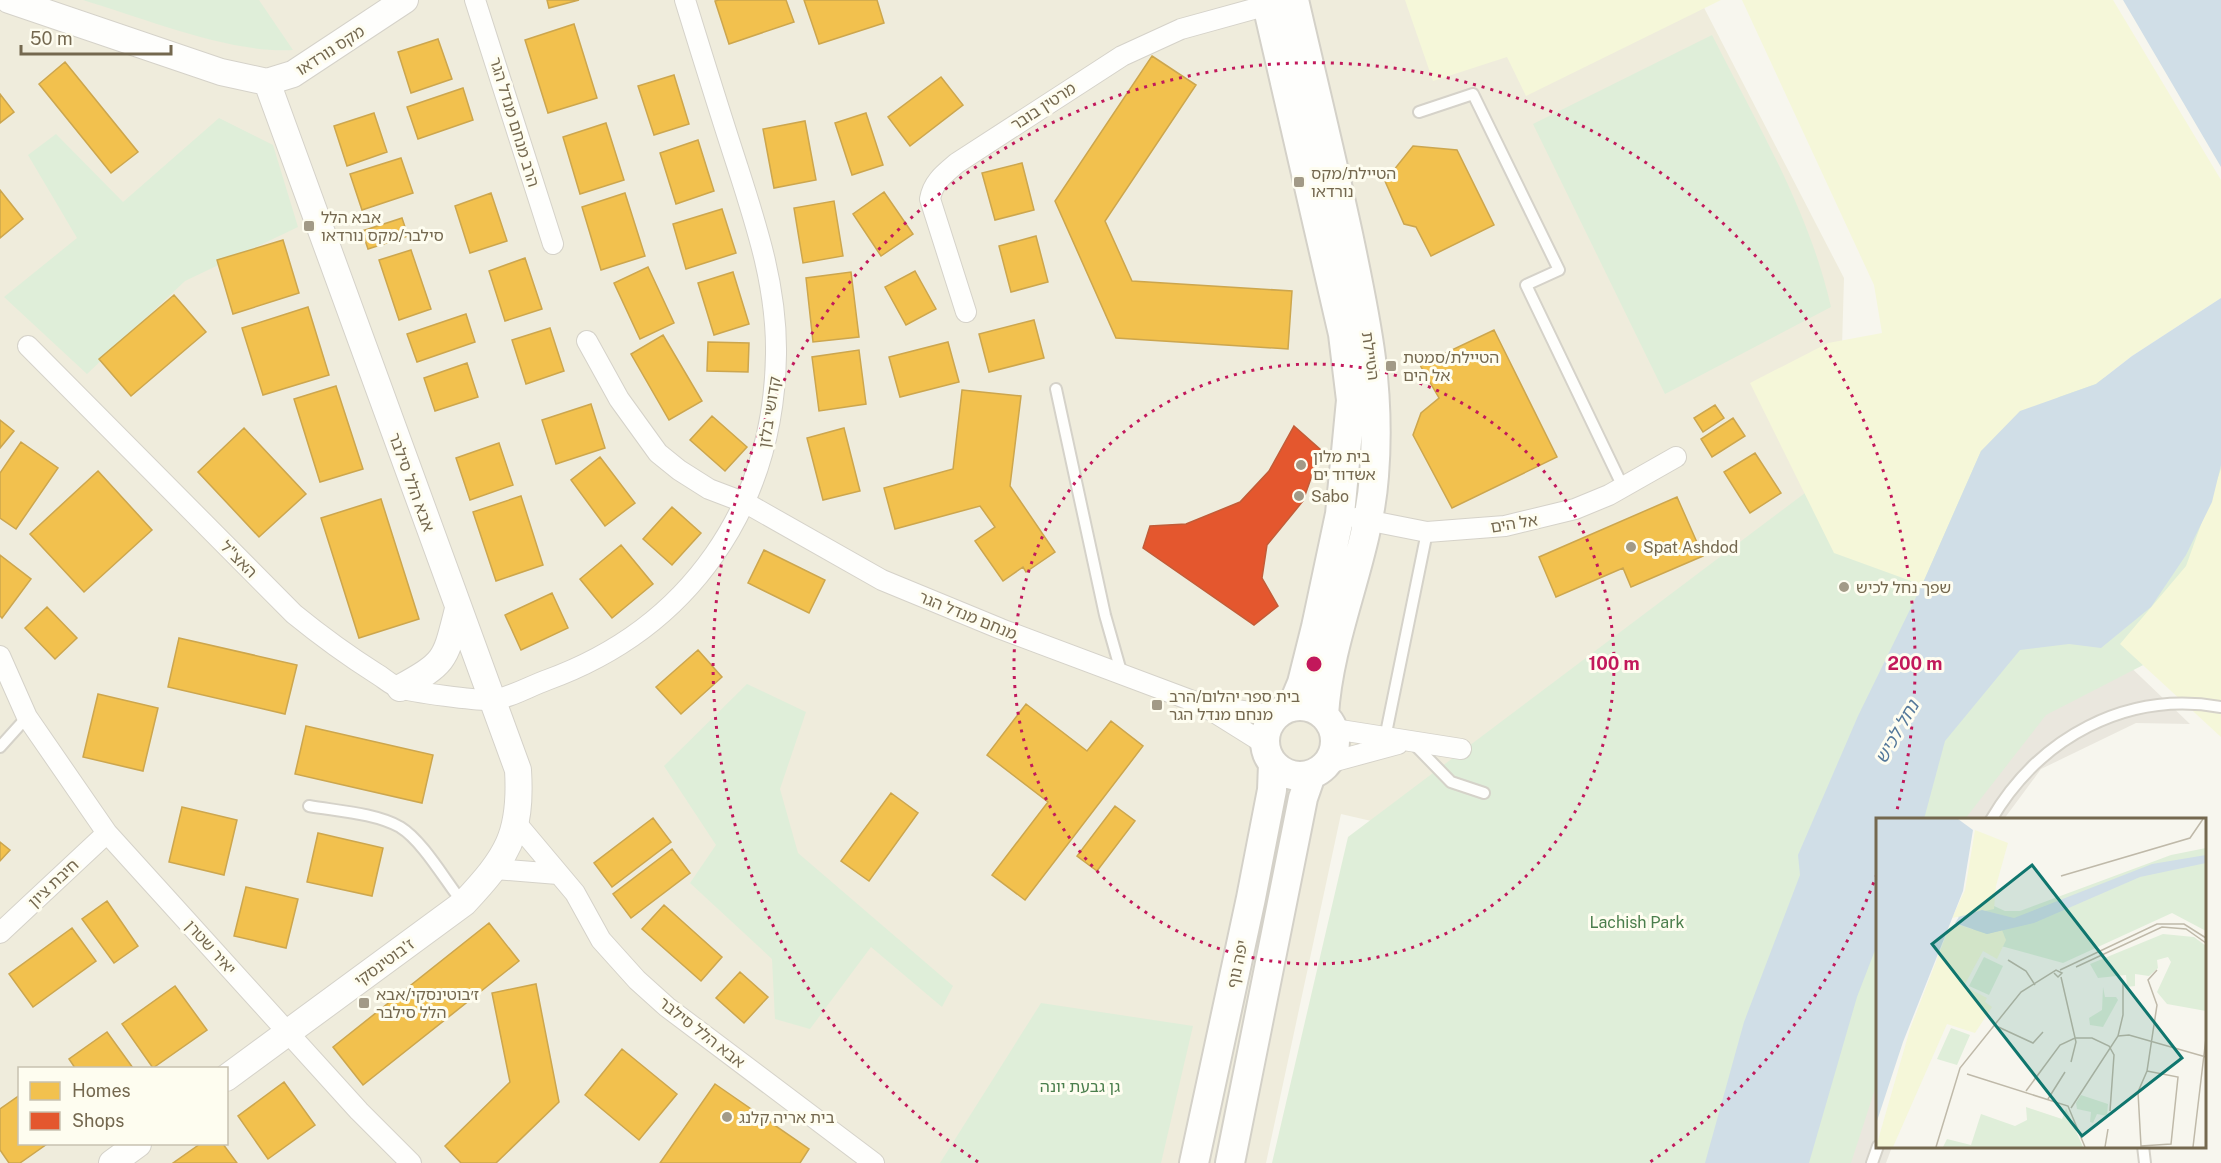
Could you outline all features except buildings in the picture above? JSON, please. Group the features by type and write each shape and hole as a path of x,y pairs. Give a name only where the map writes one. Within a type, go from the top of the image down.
{"main road":[{"name":"הטיילת","path":"1278,1 1348,368 1350,433 1340,514 1316,627 1302,683 1284,711"},
{"name":"הטיילת","path":"1278,1 1331,158 1375,372 1377,434 1369,520 1327,677 1329,722"},
{"path":"1310,707 1329,722 1335,747 1320,769 1290,775 1269,754 1266,734 1284,711 1310,707"},
{"name":"יפה נוף","path":"1194,1163 1272,790 1269,754"},
{"name":"יפה נוף","path":"1230,1163 1303,798 1320,769"}],"street":[{"path":"9,0 221,72 267,82"},
{"name":"מקס נורדאו","path":"267,82 293,74 405,0"},
{"name":"הרב מנחם מנדל הגר","path":"476,0 554,244"},
{"name":"קדושי בלזן","path":"492,700 574,671 649,627 676,602 700,574 746,503 770,427 774,394 775,307 766,256 685,0"},
{"name":"מרטין בובר","path":"966,312 930,199 932,189 940,177 976,150 1122,56 1181,29 1278,1"},
{"name":"אבא הלל סילבר","path":"267,82 518,770 520,798 517,824 575,893 602,940 667,1007 874,1163"},
{"path":"587,341 619,399 658,453 679,470 710,489 746,503"},
{"name":"האצ\"ל","path":"28,345 294,614 334,647 400,688 492,700"},
{"name":"אל הים","path":"1340,514 1427,532 1505,526 1539,520 1575,509 1623,487 1676,457"},
{"name":"מנחם מנדל הגר","path":"746,503 882,580 1001,630 1201,704"},
{"path":"400,688 440,663 448,646 458,609"},
{"name":"יאיר שטרן","path":"0,656 27,717 107,833 411,1163"},
{"path":"1201,704 1284,711"},
{"path":"1201,704 1269,754"},
{"path":"1329,722 1385,738 1461,749"},
{"path":"1320,769 1411,741"},
{"name":"ז'בוטינסקי","path":"228,1077 464,903 495,869 517,824"},
{"name":"חיבת ציון","path":"0,933 107,833"},
{"path":"495,869 558,874"},
{"path":"112,1163 135,1145"}],"lane":[{"path":"1419,112 1473,94 1558,270 1526,285 1623,487"},
{"path":"1056,389 1105,615 1122,675"},
{"path":"1385,738 1427,532"},
{"path":"1992,818 2011,789 2031,766 2055,745 2091,724 2117,714 2153,706 2186,704 2221,707"},
{"path":"0,747 27,717"},
{"path":"1411,741 1451,782 1484,793"},
{"path":"309,806 382,820 401,828 428,856 464,903"},
{"path":"1872,1163 1877,1148"},
{"path":"2143,1148 2145,1163"}],"shaded area":[{"path":"0,0 1700,0 1844,278 1836,553 1649,885 1341,814 1266,1163 0,1163"},
{"path":"2120,657 2190,724 2136,723 2041,769 2005,818 1937,818 1975,731"},
{"path":"1876,979 1876,1148 1892,1148 1886,1163 1821,1163"}],"green space":[{"path":"83,0 259,0 293,50 269,50 215,41"},
{"path":"1712,35 1796,202 1821,271 1831,307 1665,394 1533,124"},
{"path":"219,118 273,145 298,227 185,281 87,374 4,297 77,238 28,155 56,134 123,202"},
{"name":"Lachish Park","path":"2221,352 2221,625 2046,715 1966,818 1876,818 1876,1086 1851,1163 1272,1163 1348,837 1898,423"},
{"path":"747,684 806,712 780,789 798,853 953,986 942,1007 871,947 810,1029 775,1019 772,959 690,883 716,845 664,766"},
{"name":"גן גבעת יונה","path":"1041,1003 1193,1026 1161,1163 940,1163"}],"sand":[{"path":"1405,0 1721,0 1526,96 1507,57 1433,81"},
{"path":"1742,0 2113,0 2221,180 2221,298 2132,356 2096,384 2059,397 1981,451 1922,585 1834,553 1750,383 1828,343 1882,333 1874,285"},
{"path":"2221,469 2221,737 2120,644 2186,566"}],"water":[{"path":"2123,0 2221,0 2221,167"},
{"name":"נחל לכיש","path":"2221,298 2221,465 2212,502 2186,555 2151,607 2101,648 2069,644 2020,650 1945,741 1924,818 1876,818 1876,948 1857,997 1809,1163 1705,1163 1744,1022 1800,875 1798,855 1858,716 1922,585 1981,451 2020,411 2096,384 2132,356"}],"place":[{"name":"הטיילת/מקס נורדאו","path":"1299,182"},
{"name":"אבא הלל סילבר/מקס נורדאו","path":"309,226"},
{"name":"הטיילת/סמטת אל הים","path":"1391,366"},
{"name":"בית מלון אשדוד ים","path":"1301,465"},
{"name":"Sabo","path":"1299,496"},
{"name":"Spat Ashdod","path":"1631,547"},
{"name":"שפך נחל לכיש","path":"1844,587"},
{"name":"בית ספר יהלום/הרב מנחם מנדל הגר","path":"1157,705"},
{"name":"ז׳בוטינסקי/אבא הלל סילבר","path":"364,1003"},
{"name":"בית אריה קלנג","path":"727,1117"}]}
